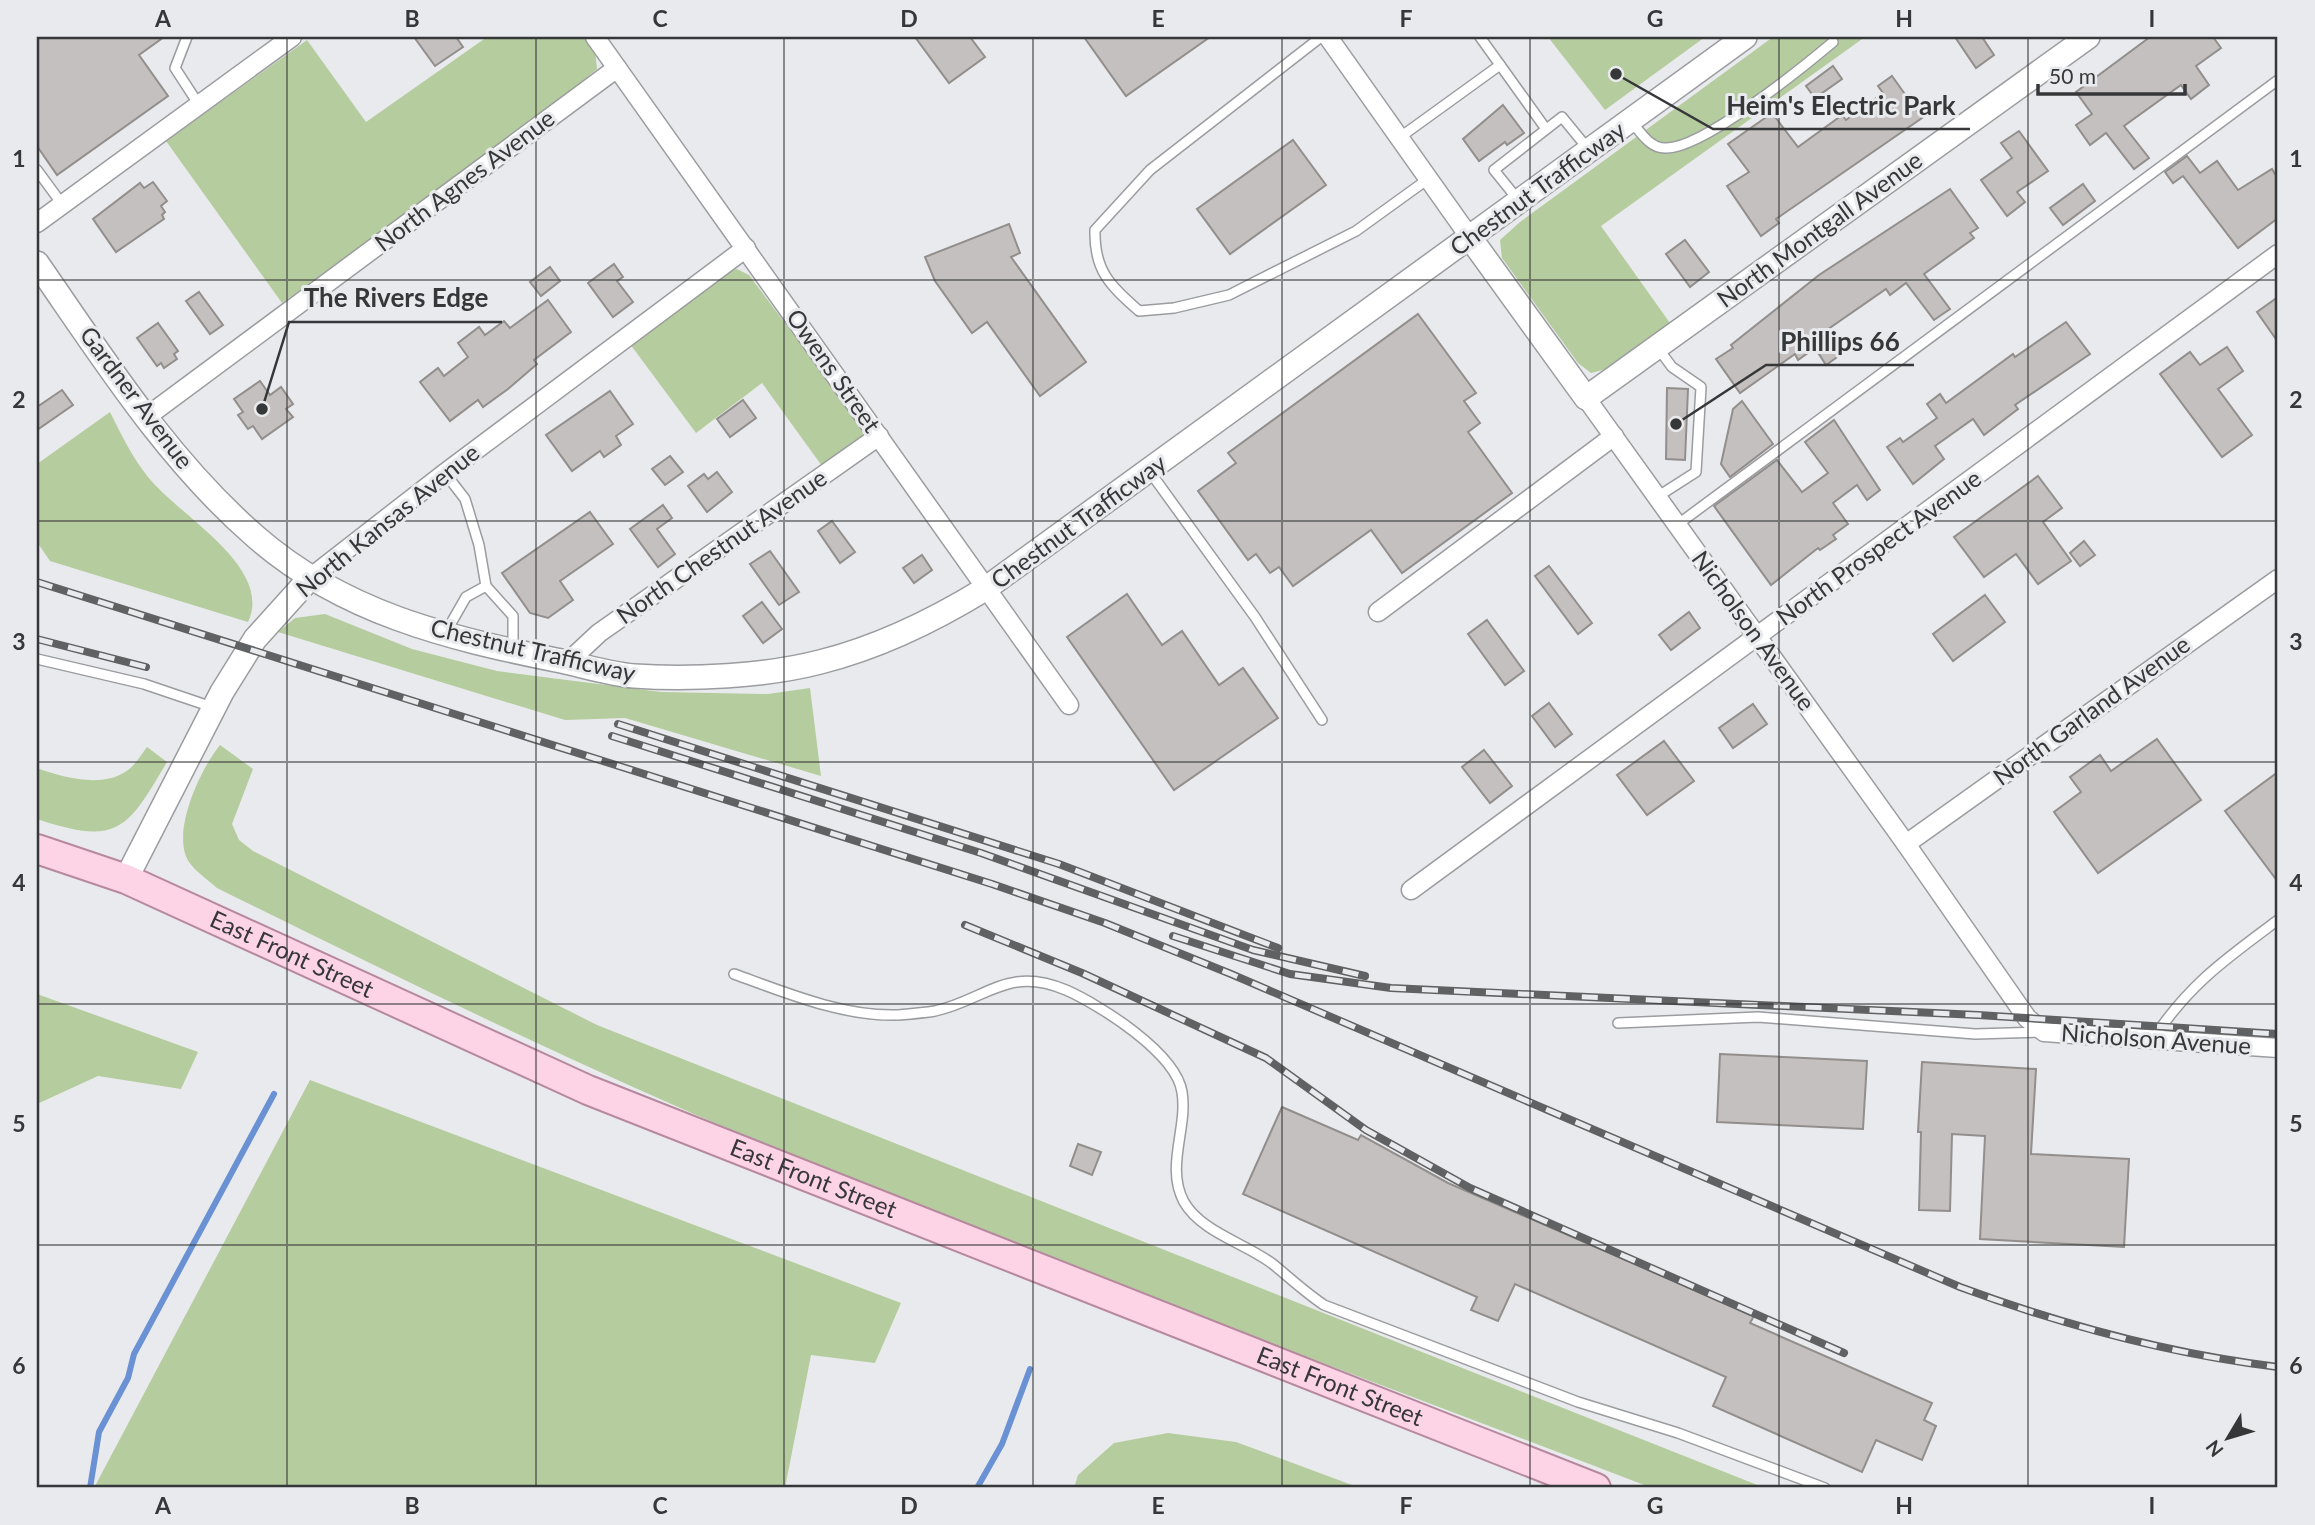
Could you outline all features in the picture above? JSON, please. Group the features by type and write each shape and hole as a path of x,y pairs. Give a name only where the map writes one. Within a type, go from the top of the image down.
{"main road":[{"name":"East Front Street","path":"37,849 126,879 588,1090 1596,1488"}],"street":[{"path":"37,223 292,37"},
{"name":"Owens Street","path":"595,37 1069,705"},
{"name":"Chestnut Trafficway","path":"310,579 343,598 445,633 513,651 631,676 694,678 818,663 929,623 985,589 1471,239 1745,37"},
{"name":"North Montgall Avenue","path":"1586,398 2088,37"},
{"name":"Nicholson Avenue","path":"1331,39 1428,179 1906,844 2027,1018 2044,1032 2278,1048"},
{"name":"North Agnes Avenue","path":"145,418 617,68"},
{"name":"North Kansas Avenue","path":"126,879 213,708 256,639 310,579 445,473 746,248"},
{"name":"North Prospect Avenue","path":"1411,890 2278,254"},
{"name":"Gardner Avenue","path":"37,263 145,418 210,492 255,537 310,579"},
{"name":"North Chestnut Avenue","path":"568,662 599,633 879,436"},
{"path":"1378,612 1614,436"},
{"name":"North Garland Avenue","path":"1906,844 2278,579"}],"lane":[{"path":"187,37 175,68 199,105"},
{"path":"1480,37 1546,130"},
{"path":"1331,39 1150,170 1095,230 1094,250 1107,283 1139,311 1174,308 1229,295 1356,231 1428,179"},
{"path":"1631,121 1649,142 1662,149 1684,146 1738,113 1833,42"},
{"path":"1399,138 1500,65"},
{"path":"1677,525 2278,80"},
{"path":"1520,202 1494,170 1562,117 1590,151"},
{"path":"37,170 62,204"},
{"path":"1657,347 1672,367 1701,387 1696,472 1657,497"},
{"path":"1149,471 1255,617 1322,720"},
{"path":"445,473 465,499 479,545 486,586 513,616 513,651"},
{"path":"445,633 466,597 486,586"},
{"path":"37,659 144,684 213,708"},
{"path":"2152,1040 2176,1004 2207,972 2278,920"},
{"path":"734,974 790,994 849,1009 895,1015 936,1011 1000,984 1032,981 1065,990 1101,1010 1153,1047 1169,1063 1182,1092 1177,1176 1185,1203 1203,1222 1274,1265 1297,1287 1324,1305 1553,1392 1678,1433 1825,1488"},
{"path":"1618,1023 1758,1017 1975,1034 2044,1032"}],"green space":[{"path":"487,37 587,37 595,49 597,69 544,113 282,303 166,141 307,40 366,122"},
{"path":"1548,37 1705,37 1605,110"},
{"path":"1773,37 1865,37 1601,226 1670,323 1610,368 1591,373 1578,363 1502,258 1500,240 1520,222"},
{"path":"737,269 749,275 867,433 822,466 762,383 696,433 630,344 729,271"},
{"path":"110,412 148,477 236,562 248,582 252,602 248,622 50,561 37,542 37,464"},
{"path":"325,614 412,649 497,671 661,692 768,694 810,688 821,776 625,718 565,720 278,632 295,618"},
{"path":"220,745 253,769 232,824 239,840 253,851 597,1025 1765,1488 1652,1488 866,1186 619,1081 417,986 217,888 192,866 184,850 185,818 204,769"},
{"path":"147,747 167,762 141,803 130,817 117,826 103,831 86,831 37,819 37,768 81,779 115,777 128,770"},
{"path":"37,994 198,1052 181,1089 98,1076 37,1104"},
{"path":"310,1080 901,1303 875,1363 811,1355 785,1488 94,1488"},
{"path":"1168,1433 1236,1442 1360,1488 1074,1488 1078,1475 1114,1443"}],"building":[{"path":"37,37 164,37 139,55 168,96 57,175 37,146"},
{"path":"414,37 456,37 463,47 435,66"},
{"path":"915,37 970,37 985,57 949,83"},
{"path":"1084,37 1210,37 1126,96"},
{"path":"1955,37 1982,37 1994,55 1976,68"},
{"path":"2150,37 2213,37 2221,48 2196,66 2209,85 2191,99 2181,85 2124,126 2149,158 2134,169 2106,133 2090,145 2076,125 2092,114 2076,92"},
{"path":"1833,66 1842,79 1815,98 1806,86"},
{"path":"1892,76 1922,118 1776,219 1779,223 1761,236 1727,186 1749,172 1728,144 1772,113 1798,147 1842,115 1846,120 1883,93 1878,86"},
{"path":"1503,105 1524,133 1507,145 1505,142 1479,161 1463,139"},
{"path":"2019,131 2048,171 2017,192 2025,202 2007,216 1981,180 2012,158 2001,143"},
{"path":"1293,140 1326,185 1230,254 1197,209"},
{"path":"2187,156 2200,173 2217,161 2238,190 2272,169 2278,179 2278,218 2238,248 2183,176 2173,183 2165,172"},
{"path":"153,182 167,201 161,206 165,212 162,215 164,219 116,252 93,219 140,183 144,188"},
{"path":"2083,184 2095,201 2063,225 2050,208"},
{"path":"1950,189 1978,228 1970,233 1974,238 1924,274 1950,309 1934,320 1906,283 1890,295 1886,289 1824,332 1840,355 1826,365 1815,348 1798,360 1795,354 1740,393 1716,359 1733,348 1731,345 1819,275"},
{"path":"1009,224 1020,253 1011,257 1086,362 1040,396 987,322 972,333 935,281 925,257"},
{"path":"1685,240 1709,272 1690,287 1666,254"},
{"path":"614,264 623,277 617,281 633,302 613,317 588,283"},
{"path":"550,267 560,281 541,296 530,282"},
{"path":"199,292 223,325 210,334 186,301"},
{"path":"2278,297 2278,342 2257,312"},
{"path":"548,300 571,332 534,360 537,364 508,389 483,407 478,400 450,421 420,382 438,368 444,376 468,357 458,343 479,327 485,335 504,321 510,328"},
{"path":"1418,314 1476,393 1464,401 1480,423 1468,432 1512,493 1402,573 1371,530 1293,586 1279,567 1270,573 1256,554 1248,560 1198,491 1236,463 1228,453"},
{"path":"2066,322 2090,354 2015,405 2018,409 1984,435 1973,419 1935,446 1944,459 1913,484 1887,447 1900,438 1903,442 1937,418 1927,404 1940,394 1946,403 2013,354 2015,357"},
{"path":"158,323 178,351 174,354 177,359 164,368 161,363 157,366 137,338"},
{"path":"2227,347 2243,371 2218,389 2252,435 2222,457 2160,374 2190,352 2200,365"},
{"path":"260,381 270,395 281,387 293,404 286,409 293,417 262,439 253,426 248,429 238,415 243,412 234,399"},
{"path":"1667,388 1688,389 1685,460 1666,459"},
{"path":"62,390 73,405 37,430 37,407"},
{"path":"610,391 633,424 616,436 621,445 604,457 600,451 572,471 546,435"},
{"path":"743,400 756,418 730,437 717,419"},
{"path":"1742,401 1773,444 1730,477 1721,464 1733,409"},
{"path":"1834,420 1880,490 1867,500 1857,485 1833,503 1848,524 1833,535 1836,539 1820,550 1818,548 1771,585 1714,506 1777,460 1802,492 1828,473 1805,442"},
{"path":"670,456 683,472 665,485 652,469"},
{"path":"717,472 732,492 707,512 688,486 704,474 708,479"},
{"path":"2038,476 2062,508 2043,522 2071,561 2038,584 2016,554 1984,577 1954,537"},
{"path":"663,505 672,518 657,529 675,554 658,567 630,529"},
{"path":"590,512 613,544 560,581 573,600 548,618 530,613 502,573"},
{"path":"832,521 855,552 840,563 818,531"},
{"path":"2084,541 2095,555 2080,566 2070,553"},
{"path":"770,551 799,592 779,605 750,564"},
{"path":"922,555 932,570 914,583 903,568"},
{"path":"1549,566 1592,623 1578,634 1535,576"},
{"path":"1127,594 1162,645 1182,631 1219,685 1243,668 1278,718 1174,790 1067,637"},
{"path":"1985,595 2005,622 1953,661 1933,634"},
{"path":"762,602 782,629 763,643 743,616"},
{"path":"1689,612 1700,628 1671,650 1659,635"},
{"path":"1487,620 1524,671 1505,685 1468,634"},
{"path":"1549,703 1572,734 1555,747 1532,716"},
{"path":"1753,704 1767,724 1733,748 1719,728"},
{"path":"2157,739 2201,800 2098,873 2054,812 2081,792 2070,777 2100,755 2111,771"},
{"path":"1664,741 1694,781 1647,815 1617,775"},
{"path":"1484,750 1512,786 1490,803 1462,767"},
{"path":"2278,772 2278,882 2225,811"},
{"path":"1720,1054 1867,1061 1863,1129 1717,1122"},
{"path":"1922,1062 2036,1069 2031,1154 2129,1159 2124,1247 1980,1239 1985,1136 1952,1134 1950,1211 1919,1210 1921,1132 1918,1132"},
{"path":"1282,1107 1358,1140 1361,1135 1448,1183 1754,1316 1750,1323 1932,1403 1924,1420 1936,1426 1922,1460 1876,1440 1862,1472 1713,1406 1726,1377 1515,1284 1498,1321 1471,1310 1477,1297 1243,1194"},
{"path":"1078,1144 1101,1152 1092,1175 1070,1166"}],"waterway":[{"path":"90,1488 99,1432 128,1378 134,1354 274,1094"},
{"path":"977,1488 1002,1444 1030,1369"}],"railway":[{"path":"37,582 992,884 1105,923 1231,974 1960,1287 2077,1326 2157,1346 2278,1367"},
{"path":"37,639 146,667"},
{"path":"618,724 1059,864 1278,948"},
{"path":"612,736 981,853 1253,950 1365,976"},
{"path":"965,925 1082,973 1266,1058 1366,1130 1470,1188 1844,1353"},
{"path":"1173,936 1290,974 1391,988 1978,1015 2278,1034"}],"place":[{"name":"Heim's Electric Park","path":"1616,74"},
{"name":"The Rivers Edge","path":"262,409"},
{"name":"Phillips 66","path":"1676,424"}]}
